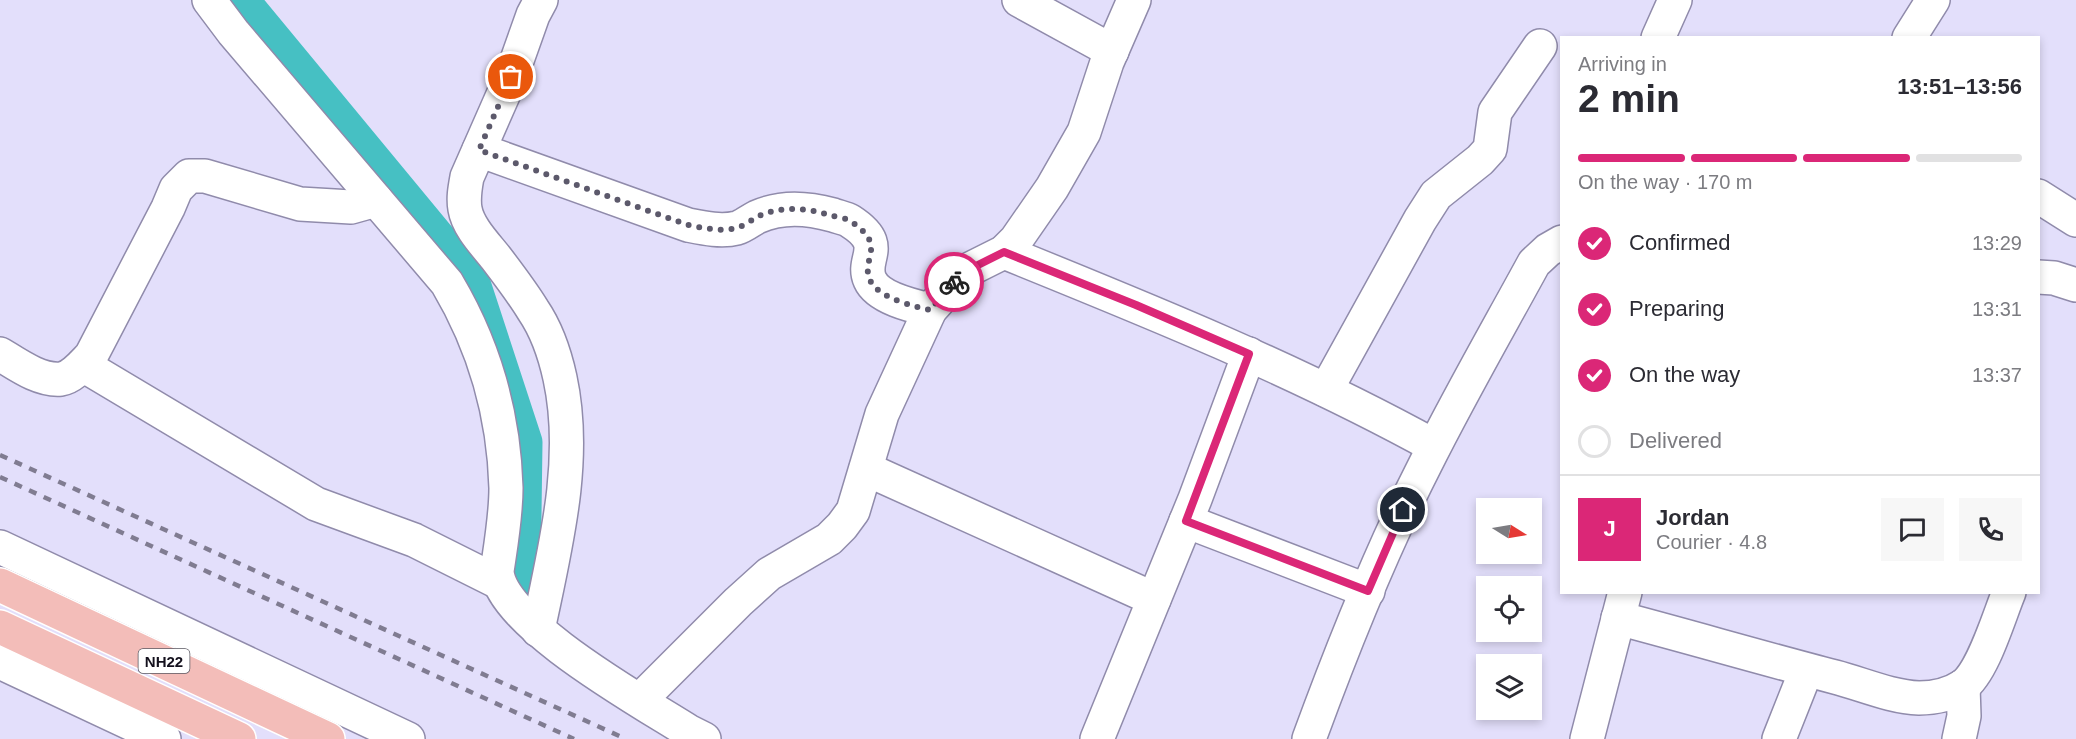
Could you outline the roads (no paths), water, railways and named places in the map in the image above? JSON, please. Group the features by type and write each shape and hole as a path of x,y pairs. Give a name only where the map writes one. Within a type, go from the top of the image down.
{"highway":[{"name":"NH22","path":"0,585 328,739"},
{"name":"NH22","path":"0,627 239,739"}],"street":[{"path":"209,0 233,32 447,283 466,314 491,382 501,428 516,605"},
{"path":"516,605 562,509 565,483 565,412 560,377 549,342 535,312 473,229 465,210 464,191 466,177 511,77 533,15 541,0"},
{"path":"1019,0 1112,51"},
{"path":"640,700 762,581 829,539 843,526 853,511 882,414 930,310 964,272 1004,252 1034,215 1069,161 1084,132 1112,51 1134,0"},
{"path":"1659,36 1675,0"},
{"path":"1910,36 1933,0"},
{"path":"1326,390 1436,195 1480,160 1490,149 1496,112 1540,46"},
{"path":"479,150 688,225 713,230 738,228 758,217 781,209 800,208 849,220 866,235 872,247 870,280 881,292 904,304 930,310"},
{"path":"0,354 42,376 63,379 77,371 96,346 176,189 189,176 205,176 300,204 351,207 376,200"},
{"path":"2040,197 2076,220"},
{"path":"1309,739 1368,591 1434,446 1534,263 1548,250 1560,243"},
{"path":"1004,252 1136,305 1249,354 1326,390 1434,446"},
{"path":"2040,277 2054,278 2076,285"},
{"path":"1097,739 1186,521 1249,354"},
{"path":"83,365 316,504 414,540 516,605 577,661 704,739"},
{"path":"866,469 1154,599"},
{"path":"1186,521 1368,591"},
{"path":"0,547 408,739"},
{"path":"1587,739 1622,605 1806,671 1919,698 1942,696 1963,686 1976,672 2008,594"},
{"path":"0,662 164,739"},
{"path":"1779,739 1806,671"},
{"path":"1959,739 1964,716 1963,686"}],"waterway":[{"path":"243,0 472,277 526,442 524,586"}],"railway":[{"path":"0,455 626,739"},
{"path":"0,477 574,739"}]}
